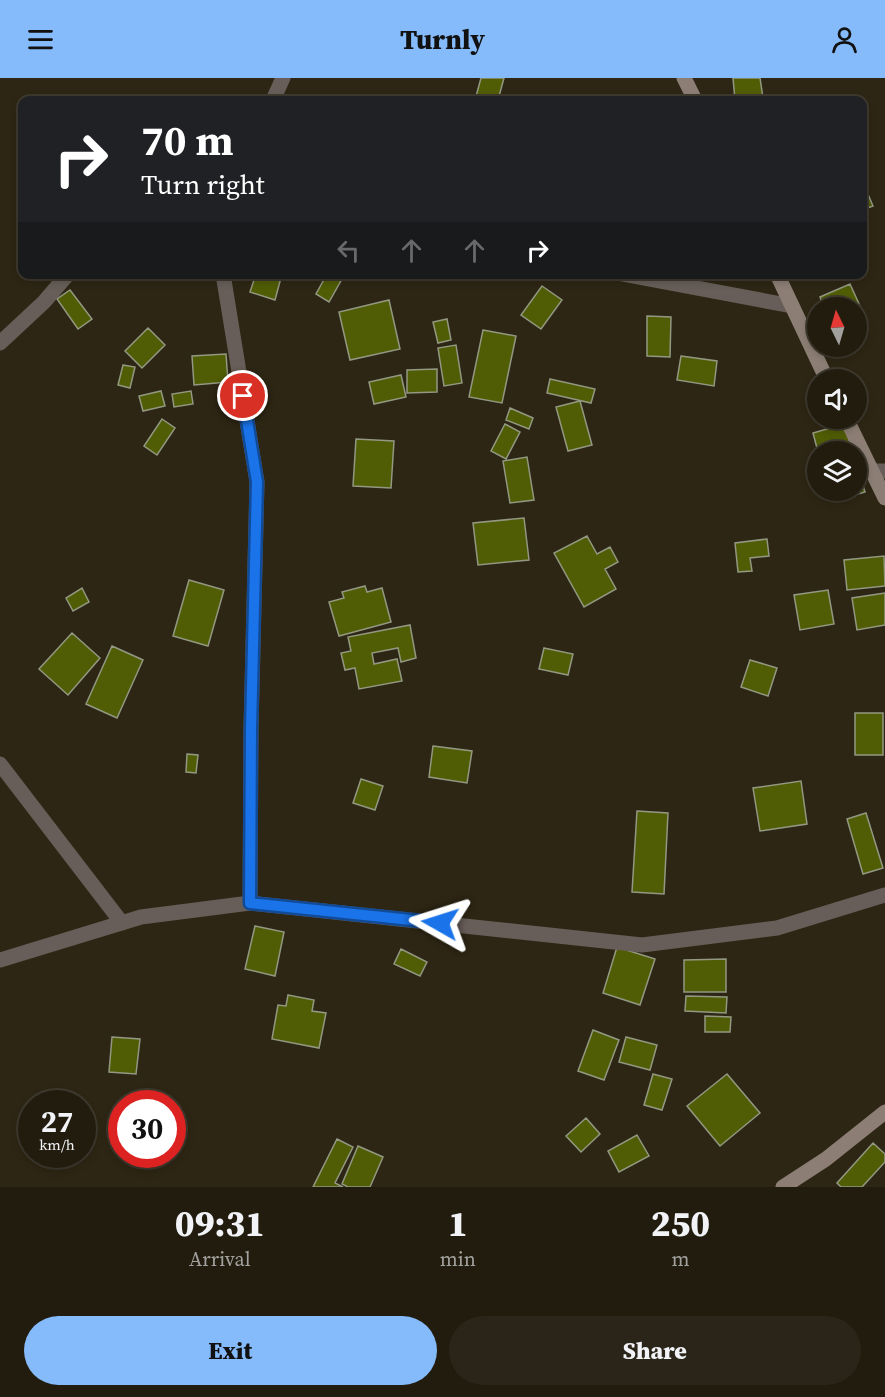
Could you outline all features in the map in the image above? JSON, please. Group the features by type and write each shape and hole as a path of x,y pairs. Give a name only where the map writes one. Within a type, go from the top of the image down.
{"street":[{"path":"275,96 283,78"},
{"path":"684,78 693,96"},
{"path":"0,343 44,302 64,279"},
{"path":"224,279 257,482 251,729 250,903"},
{"path":"649,279 792,306"},
{"path":"779,279 822,369"},
{"path":"853,429 878,471 885,498"},
{"path":"0,764 122,923"},
{"path":"0,960 141,917 250,903 642,945 777,928 885,895"},
{"path":"783,1187 826,1159 884,1115"}],"building":[{"path":"481,78 504,78 499,96 476,96"},
{"path":"733,78 760,78 763,96 735,96"},
{"path":"867,192 873,206 867,208"},
{"path":"254,279 281,279 275,300 250,292"},
{"path":"324,279 342,279 329,302 316,294"},
{"path":"850,284 856,297 820,297"},
{"path":"542,286 562,300 541,329 521,315"},
{"path":"70,290 92,319 78,329 57,299"},
{"path":"389,300 400,349 350,360 339,312"},
{"path":"647,316 671,317 670,357 647,356"},
{"path":"447,319 451,340 438,343 433,322"},
{"path":"148,328 165,345 142,368 125,351"},
{"path":"483,330 516,336 502,403 469,397"},
{"path":"456,345 462,383 444,386 438,348"},
{"path":"226,354 228,382 194,385 192,356"},
{"path":"681,356 717,361 714,386 677,380"},
{"path":"123,365 135,367 130,388 118,385"},
{"path":"437,369 437,392 407,393 407,370"},
{"path":"401,375 406,397 374,404 369,382"},
{"path":"550,379 595,389 591,403 547,393"},
{"path":"161,391 165,406 143,411 139,396"},
{"path":"191,391 193,404 174,407 172,394"},
{"path":"580,401 592,445 568,451 556,407"},
{"path":"510,408 533,418 529,429 506,420"},
{"path":"162,419 175,428 157,455 144,446"},
{"path":"505,424 520,432 506,459 491,451"},
{"path":"827,429 846,429 849,441 815,441 813,433"},
{"path":"356,439 394,441 391,488 353,486"},
{"path":"527,457 534,500 510,503 503,461"},
{"path":"524,518 529,560 478,565 473,523"},
{"path":"587,536 597,554 610,547 618,562 605,569 616,589 584,607 554,553"},
{"path":"767,539 769,556 750,558 752,571 738,572 735,543"},
{"path":"884,556 885,586 847,590 844,560"},
{"path":"189,580 224,590 208,646 173,636"},
{"path":"365,586 367,592 382,588 391,622 339,636 329,602 344,598 342,592"},
{"path":"82,588 89,602 73,611 66,598"},
{"path":"828,590 834,624 800,630 794,595"},
{"path":"885,593 885,625 857,630 852,598"},
{"path":"410,625 416,658 401,662 398,648 372,653 374,664 397,659 402,681 359,689 355,668 345,670 341,653 351,651 348,637"},
{"path":"72,633 100,658 68,695 39,669"},
{"path":"112,646 143,660 117,718 86,704"},
{"path":"544,648 573,654 568,675 539,669"},
{"path":"750,660 777,668 768,696 741,687"},
{"path":"855,713 883,713 883,755 855,755"},
{"path":"433,746 472,751 467,783 429,777"},
{"path":"187,754 198,755 196,773 186,772"},
{"path":"361,779 383,786 375,810 353,803"},
{"path":"801,781 807,824 760,831 753,788"},
{"path":"637,811 668,813 664,894 632,892"},
{"path":"866,813 883,868 863,874 847,819"},
{"path":"255,926 284,932 275,976 245,969"},
{"path":"617,947 655,959 640,1005 603,993"},
{"path":"401,949 427,962 420,976 394,964"},
{"path":"726,959 726,992 684,992 684,960"},
{"path":"288,995 314,1000 312,1011 326,1013 319,1048 272,1039 278,1005 286,1006"},
{"path":"686,996 727,997 726,1013 685,1011"},
{"path":"705,1016 731,1017 730,1032 705,1032"},
{"path":"593,1030 619,1040 604,1080 578,1071"},
{"path":"112,1037 140,1039 136,1074 109,1072"},
{"path":"626,1037 657,1045 650,1070 619,1062"},
{"path":"653,1074 672,1079 662,1110 644,1105"},
{"path":"727,1074 760,1113 720,1146 687,1106"},
{"path":"586,1118 600,1134 581,1152 566,1136"},
{"path":"637,1135 649,1156 619,1172 608,1151"},
{"path":"337,1139 353,1147 335,1183 343,1187 313,1187"},
{"path":"873,1143 885,1154 885,1162 862,1187 841,1187 837,1183"},
{"path":"358,1146 383,1157 370,1187 348,1187 342,1184"}],"route":[{"path":"243,396 257,482 251,729 250,903 440,923"}]}
